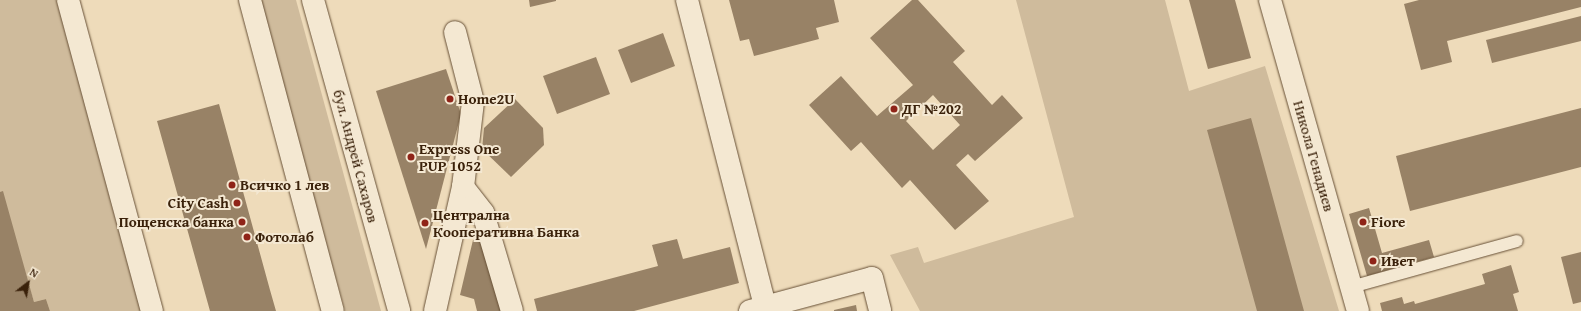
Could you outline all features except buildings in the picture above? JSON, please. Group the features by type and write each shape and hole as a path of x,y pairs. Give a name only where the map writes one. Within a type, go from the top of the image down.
{"street":[{"path":"68,0 152,311"},
{"path":"250,0 333,311"},
{"name":"бул. Андрей Сахаров","path":"313,0 399,311"},
{"path":"687,0 757,309 872,278 880,311"},
{"name":"Никола Генадиев","path":"1270,0 1358,311"},
{"path":"435,311 463,187 473,102 455,32"},
{"path":"463,187 483,213 512,311"}],"lane":[{"path":"1352,287 1517,241"}],"shaded area":[{"path":"0,0 68,0 152,311 50,311 46,299 34,302 0,192"},
{"path":"259,0 296,0 381,311 345,311"},
{"path":"1016,0 1165,0 1189,91 1265,66 1339,311 920,311 890,255 918,247 924,263 1074,217"}],"place":[{"name":"Home2U","path":"450,99"},
{"name":"ДГ №202","path":"894,109"},
{"name":"Express One PUP 1052","path":"411,157"},
{"name":"Всичко 1 лев","path":"232,185"},
{"name":"City Cash","path":"237,203"},
{"name":"Пощенска банка","path":"242,222"},
{"name":"Fiore","path":"1363,222"},
{"name":"Централна Кооперативна Банка","path":"425,223"},
{"name":"Фотолаб","path":"247,237"},
{"name":"Ивет","path":"1373,261"}]}
